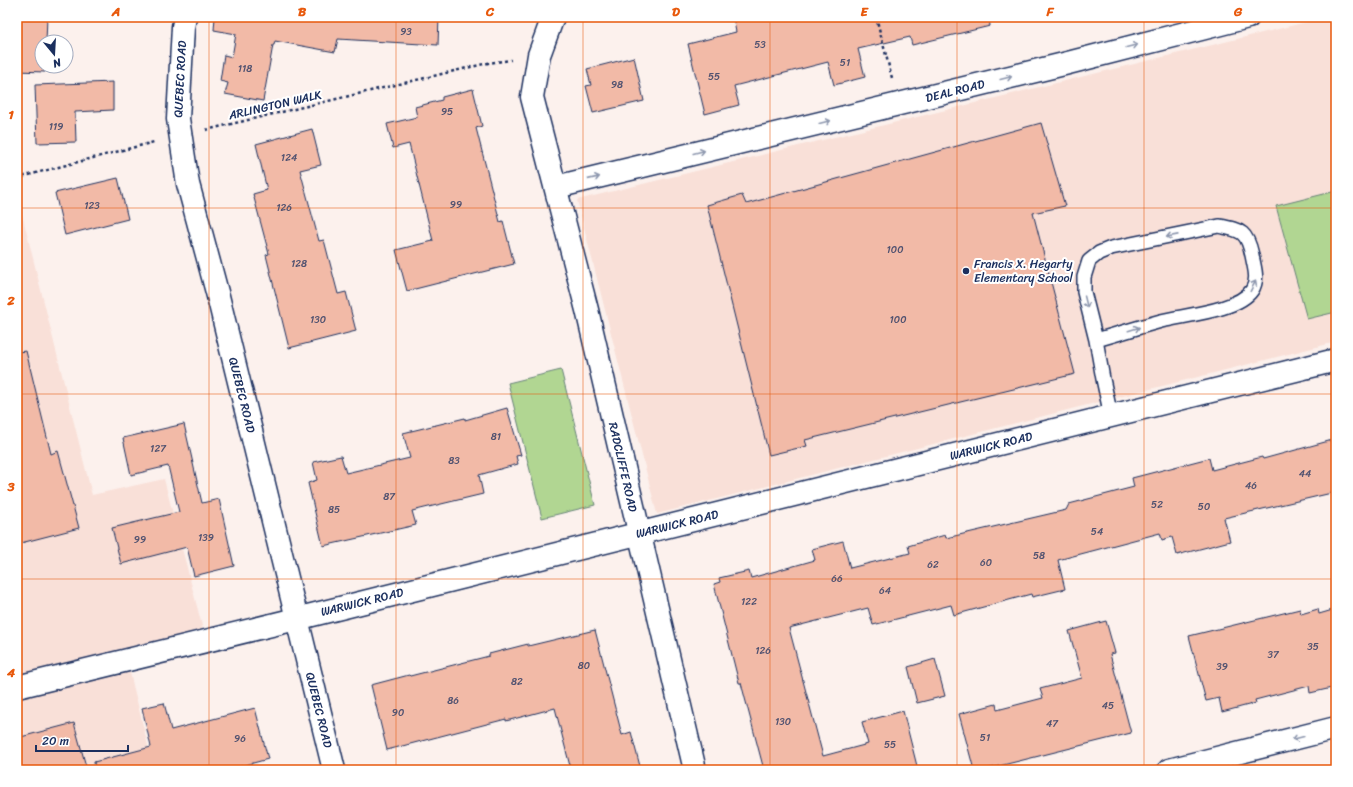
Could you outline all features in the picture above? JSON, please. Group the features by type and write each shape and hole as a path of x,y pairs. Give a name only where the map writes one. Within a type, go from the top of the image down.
{"street":[{"name":"QUEBEC ROAD","path":"185,17 183,27 178,119 188,184 218,296 334,770"},
{"name":"RADCLIFFE ROAD","path":"554,17 539,55 532,97 587,310 638,534 695,770"},
{"name":"DEAL ROAD","path":"556,187 899,104 1248,17"},
{"name":"WARWICK ROAD","path":"17,686 296,619 1336,360"},
{"path":"1168,770 1336,728"}],"lane":[{"path":"1096,340 1162,321 1219,308 1244,298 1251,291 1256,282 1256,273 1250,250 1244,235 1236,229 1219,226 1111,248 1099,253 1089,261 1084,277 1084,292 1096,340 1111,416"}],"path":[{"path":"876,17 899,104"},
{"name":"ARLINGTON WALK","path":"17,178 180,136 488,63 539,55"}],"shaded area":[{"name":"Francis X. Hegarty Elementary School","path":"1327,17 1336,17 1336,342 657,514 577,200"},
{"path":"17,194 92,495 164,479 207,645 128,665 154,770 17,770"}],"green space":[{"path":"1336,191 1336,312 1307,319 1276,206"},
{"path":"561,370 595,505 542,518 508,383"}],"building":[{"path":"17,17 47,17 46,34 34,34 34,72 17,71"},
{"path":"215,17 439,17 438,45 338,39 335,52 275,41 263,101 225,94 228,83 220,81 224,55 232,57 236,34 214,30"},
{"path":"733,17 989,17 990,26 912,45 910,37 858,49 865,77 834,85 828,62 734,86 739,105 705,114 688,44 736,32"},
{"path":"634,57 644,101 593,113 586,86 591,85 587,69"},
{"path":"113,82 113,110 75,112 76,142 37,143 35,85"},
{"path":"473,89 482,126 476,128 500,222 503,221 514,264 407,291 396,250 433,241 409,144 393,148 387,124 417,117 415,107 442,100 442,97"},
{"path":"1041,123 1065,206 1033,213 1075,374 805,440 807,446 769,455 707,205 742,195 746,204"},
{"path":"312,129 321,165 300,170 319,241 324,240 338,294 346,292 356,331 289,348 266,255 269,254 253,194 267,190 256,144"},
{"path":"118,178 128,219 65,235 55,193"},
{"path":"26,351 51,454 58,451 79,528 17,544 17,352"},
{"path":"507,408 521,455 516,456 518,464 479,475 483,494 412,511 416,525 323,546 308,483 317,480 313,462 341,456 346,473 410,458 403,433 465,418 465,420"},
{"path":"184,424 202,503 219,499 234,566 194,576 187,547 121,564 112,528 179,512 168,466 131,475 123,438"},
{"path":"1336,439 1336,492 1224,518 1230,541 1177,555 1172,537 1162,540 1160,533 1058,560 1065,589 1032,597 1031,594 954,615 951,605 873,625 868,608 789,628 823,756 868,744 862,722 903,711 918,770 764,770 741,683 739,683 714,584 720,582 719,578 749,571 751,578 815,560 812,549 843,541 850,568 910,553 908,546 945,535 946,538 1066,510 1069,504 1134,487 1132,478 1209,458 1212,470 1262,457 1263,459"},
{"path":"1300,609 1301,614 1318,609 1319,614 1336,609 1336,687 1310,693 1309,686 1255,700 1256,703 1222,712 1219,698 1206,701 1189,636"},
{"path":"1106,621 1115,653 1110,654 1131,733 983,770 974,770 959,714 996,704 997,710 1043,698 1040,689 1082,678 1069,631"},
{"path":"595,630 622,735 631,732 641,770 571,770 555,708 506,721 506,719 387,750 371,685 489,656 489,654 528,644 528,646"},
{"path":"935,659 945,696 917,703 908,667"},
{"path":"164,703 171,730 255,708 268,759 227,770 95,770 94,762 151,747 142,708"},
{"path":"74,723 87,770 17,770 17,738"}],"place":[{"name":"Francis X. Hegarty Elementary School","path":"966,271"}]}
